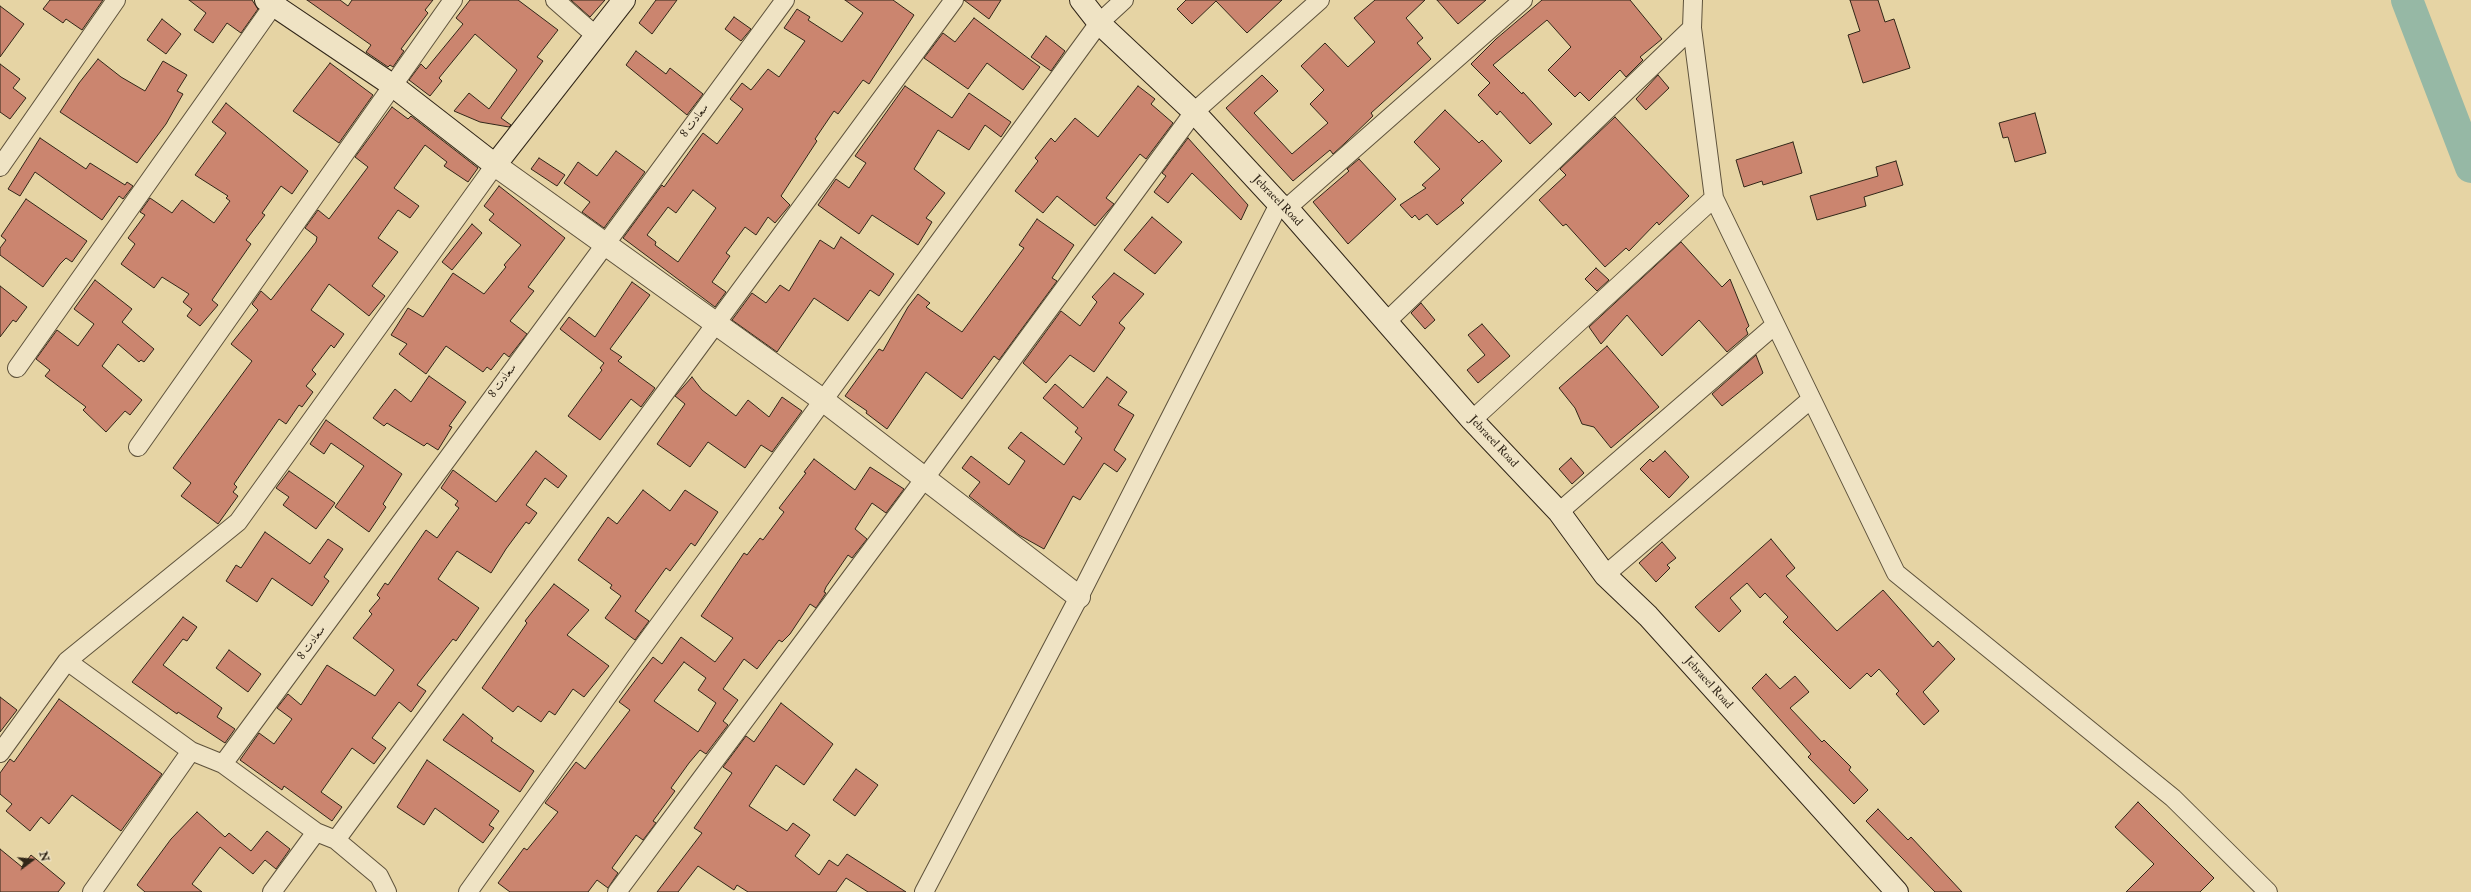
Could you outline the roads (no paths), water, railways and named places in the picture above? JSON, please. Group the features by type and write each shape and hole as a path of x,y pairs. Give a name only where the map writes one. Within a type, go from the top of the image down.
{"main road":[{"path":"495,165 595,35 624,0"},
{"name":"Jebraeel Road","path":"1081,0 1099,23 1194,112 1283,206 1472,420 1559,512 1606,574 1648,616 1897,892"},
{"path":"272,2 392,85 495,165 604,244 716,322 824,401 1079,596"}],"street":[{"path":"0,167 116,0"},
{"path":"138,447 453,0"},
{"path":"555,0 595,35"},
{"name":"سعادت 8","path":"223,764 604,244 785,0"},
{"path":"336,840 954,0"},
{"path":"468,892 634,659 1099,23 1124,0"},
{"path":"617,892 926,478 1194,112 1320,0"},
{"path":"924,892 1283,206 1523,0"},
{"path":"1693,0 1692,28 1714,198 1810,400 1896,573 2173,798 2268,892"},
{"path":"17,368 272,2"},
{"path":"1385,323 1692,28"},
{"path":"0,753 67,661 238,522 495,165"},
{"path":"1472,420 1714,198"},
{"path":"1559,512 1775,325"},
{"path":"1606,574 1810,400"},
{"path":"67,661 191,751 223,764 316,832 336,840 379,876 387,892"},
{"path":"92,892 191,751"},
{"path":"272,892 316,832"}],"waterway":[{"path":"2407,0 2471,167"}]}
